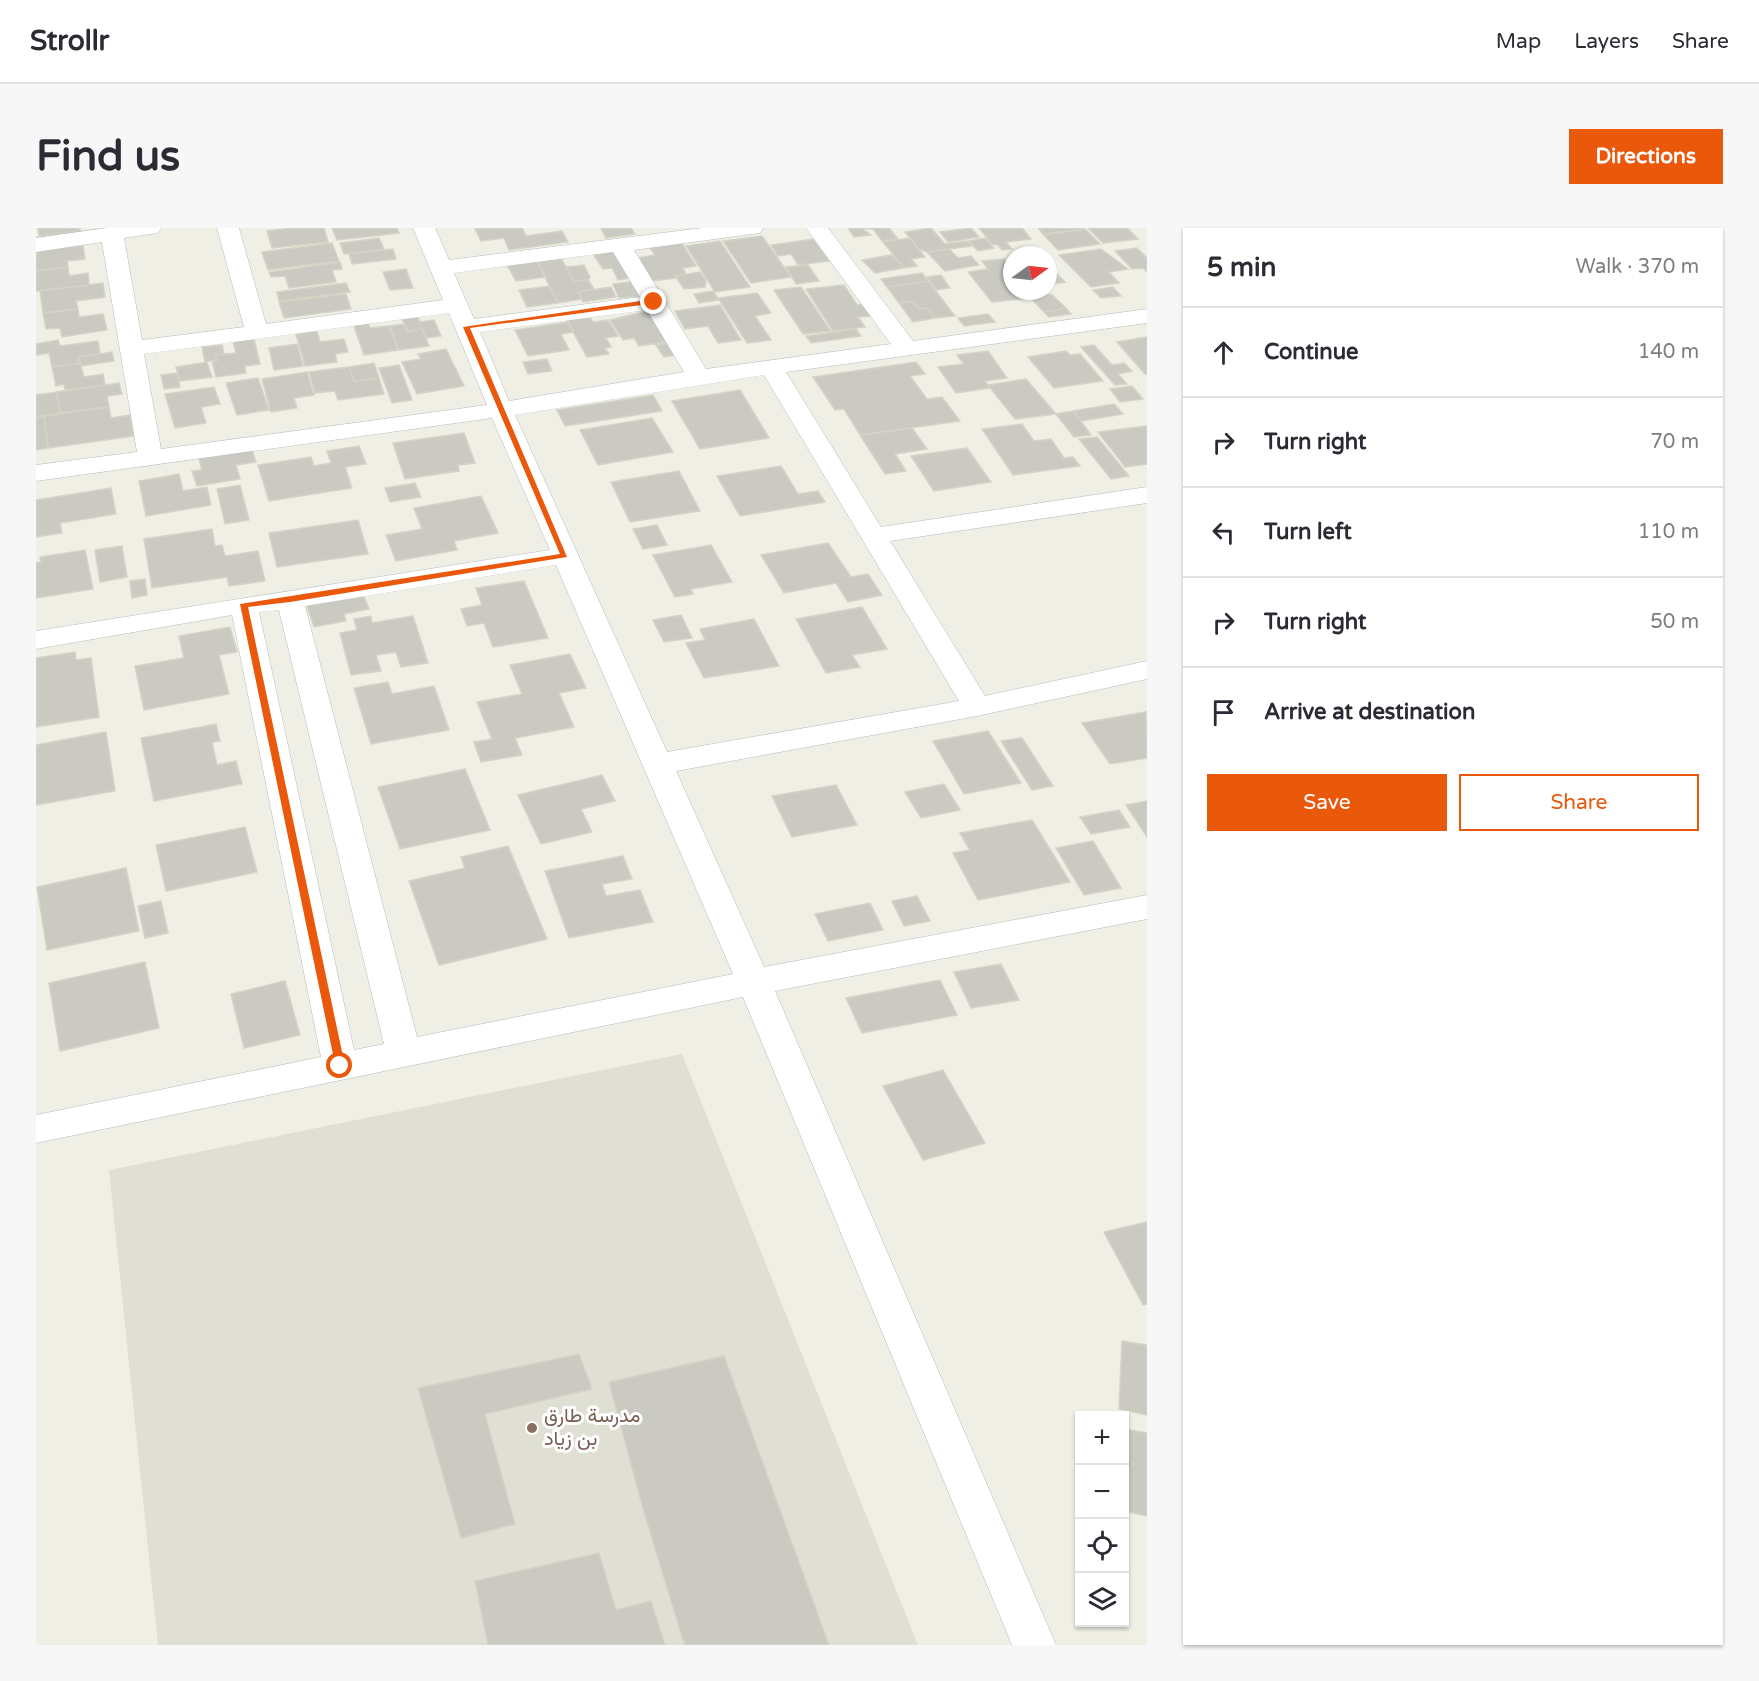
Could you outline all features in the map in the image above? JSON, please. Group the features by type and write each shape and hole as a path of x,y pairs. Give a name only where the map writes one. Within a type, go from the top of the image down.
{"street":[{"path":"36,245 150,228"},
{"path":"228,228 257,331"},
{"path":"424,228 564,556 754,982 1034,1645"},
{"path":"441,268 620,245 695,231 752,228"},
{"path":"817,228 907,349"},
{"path":"112,234 150,457"},
{"path":"620,245 699,377"},
{"path":"130,349 257,331 654,302"},
{"path":"36,474 501,410 699,377 1147,316"},
{"path":"772,368 977,707"},
{"path":"874,536 1144,500"},
{"path":"36,640 244,604 290,600 564,556"},
{"path":"290,600 404,1054"},
{"path":"244,604 340,1066"},
{"path":"658,764 977,707 1147,670"},
{"path":"36,1129 754,982 1147,907"}],"shaded area":[{"path":"682,1054 918,1645 158,1645 109,1170"}],"building":[{"path":"38,228 80,228 80,231 39,236"},
{"path":"324,228 328,242 272,248 267,231"},
{"path":"332,228 397,228 399,233 337,240"},
{"path":"522,228 526,236 562,231 568,242 509,250 504,238 481,241 475,229"},
{"path":"601,228 631,228 635,234 606,238"},
{"path":"848,228 861,228 871,235 854,237"},
{"path":"861,228 889,228 898,239 882,241 873,229"},
{"path":"931,228 945,244 967,241 972,246 927,252 919,249 905,232"},
{"path":"971,228 979,237 948,242 940,232"},
{"path":"979,228 1022,228 1031,239 1006,242 1009,246 1003,246 1003,250 998,245 992,244"},
{"path":"1038,228 1084,228 1085,229 1043,234"},
{"path":"1088,228 1127,228 1138,239 1103,243"},
{"path":"1085,229 1100,244 1058,250 1057,246 1044,235"},
{"path":"762,236 791,277 751,283 723,241"},
{"path":"379,238 384,249 344,254 340,243"},
{"path":"910,238 925,257 911,259 917,266 904,268 883,242"},
{"path":"985,238 994,248 978,251 969,241"},
{"path":"814,239 829,261 798,265 791,254 778,256 771,245"},
{"path":"720,241 750,287 715,292 686,246"},
{"path":"681,242 696,266 683,268 686,274 675,276 677,278 652,281 638,258 655,255 650,248 652,245"},
{"path":"332,243 339,261 268,270 262,252"},
{"path":"83,246 85,259 67,261 68,267 36,271 36,251"},
{"path":"1137,248 1147,258 1147,272 1143,268 1132,269 1115,251"},
{"path":"393,249 396,259 352,264 349,254"},
{"path":"949,249 958,258 971,256 979,265 945,271 927,252"},
{"path":"1101,249 1128,269 1109,272 1119,283 1091,287 1059,255"},
{"path":"619,250 631,278 618,280 612,268 603,269 593,254"},
{"path":"891,255 904,268 875,273 862,260"},
{"path":"561,258 574,281 588,280 594,289 578,292 582,299 558,303 537,261"},
{"path":"1003,259 1003,300 1011,300 992,302 968,272 988,269 982,261"},
{"path":"537,261 546,277 516,281 507,265"},
{"path":"340,262 342,269 332,270 336,282 289,288 285,276 271,277 269,272"},
{"path":"584,265 590,277 588,280 574,281 566,267"},
{"path":"808,265 819,281 796,284 786,267"},
{"path":"68,267 69,276 88,273 89,285 36,291 36,271"},
{"path":"406,269 413,288 390,290 383,272"},
{"path":"700,272 706,281 705,287 684,289 675,276"},
{"path":"922,273 928,281 887,287 881,279"},
{"path":"1057,274 1065,282 1057,283"},
{"path":"941,275 950,288 936,290 927,277"},
{"path":"635,281 640,296 619,298 613,284"},
{"path":"928,281 955,316 935,318 927,308 919,309 913,301 899,303 887,287"},
{"path":"103,283 105,297 76,301 78,309 43,313 40,291"},
{"path":"346,283 350,292 279,301 277,292"},
{"path":"844,285 857,305 862,304 870,316 858,317 865,327 833,331 806,289"},
{"path":"550,286 558,303 527,307 519,290"},
{"path":"611,287 616,297 583,302 578,292"},
{"path":"801,287 831,331 803,334 774,290"},
{"path":"1113,287 1121,296 1101,298 1093,290"},
{"path":"713,291 719,300 699,303 694,294"},
{"path":"757,293 771,313 755,316 771,340 747,343 718,298"},
{"path":"346,294 351,309 284,318 279,302"},
{"path":"1033,300 1057,300 1066,308 1044,312"},
{"path":"913,301 919,309 927,308 935,318 913,322 899,303"},
{"path":"720,305 741,340 718,343 708,326 685,329 675,311"},
{"path":"1066,308 1071,314 1049,317 1044,312"},
{"path":"78,309 79,317 103,314 107,330 62,337 60,328 46,329 43,313"},
{"path":"647,311 667,342 639,346 634,338 623,340 610,320"},
{"path":"988,314 995,322 964,326 958,318"},
{"path":"417,315 420,322 434,320 441,336 426,338 422,329 408,331 401,317"},
{"path":"589,315 593,322 608,320 618,336 606,338 611,347 605,348 609,354 587,357 566,319"},
{"path":"367,321 370,328 389,326 398,350 364,355 353,323"},
{"path":"568,322 574,332 561,334 569,350 528,356 515,330"},
{"path":"403,324 407,332 422,329 429,346 399,350 390,326"},
{"path":"856,329 861,336 811,343 806,336"},
{"path":"317,331 320,342 344,339 348,352 335,354 337,362 305,366 296,334"},
{"path":"1147,337 1147,374 1145,374 1117,342"},
{"path":"254,339 260,364 245,366 246,373 216,377 212,361 217,361 216,355 236,353 233,341"},
{"path":"58,340 60,346 98,341 100,354 79,357 80,363 52,367 49,353 36,355 36,344"},
{"path":"668,343 675,355 664,357 656,345"},
{"path":"297,344 303,366 274,370 269,348"},
{"path":"222,345 224,354 215,355 216,360 205,362 202,347"},
{"path":"1094,345 1112,365 1124,363 1132,371 1118,374 1127,384 1115,385 1081,347"},
{"path":"446,349 464,386 417,394 402,362 421,359 418,354"},
{"path":"988,351 1007,378 985,381 990,388 956,393 938,367 964,364 957,355"},
{"path":"1066,351 1070,355 1080,354 1103,381 1054,388 1028,357"},
{"path":"112,352 114,361 81,366 79,357"},
{"path":"547,359 552,371 528,374 523,362"},
{"path":"207,362 212,377 180,381 176,367"},
{"path":"916,362 925,374 910,376 927,399 942,397 960,421 860,435 844,409 835,410 813,377"},
{"path":"80,363 84,377 103,374 105,385 65,390 64,384 56,386 52,367"},
{"path":"374,363 379,378 354,381 349,367"},
{"path":"399,365 412,400 392,403 379,368"},
{"path":"349,367 354,381 379,378 384,394 338,400 335,391 315,393 309,372"},
{"path":"307,372 314,395 294,398 297,408 271,412 262,379"},
{"path":"177,373 180,387 164,389 161,375"},
{"path":"258,378 269,410 237,415 226,383"},
{"path":"1026,379 1056,414 1015,419 988,385"},
{"path":"119,383 122,394 107,396 109,407 60,413 57,392"},
{"path":"1132,386 1143,399 1120,402 1110,389"},
{"path":"214,387 220,404 201,407 206,423 175,428 165,394"},
{"path":"740,390 769,438 700,449 672,401"},
{"path":"57,392 60,413 36,417 36,395"},
{"path":"653,395 662,411 565,426 557,410"},
{"path":"1114,404 1123,414 1081,421 1073,411"},
{"path":"109,407 111,418 130,415 134,436 48,448 44,416"},
{"path":"1073,411 1091,435 1074,437 1056,414"},
{"path":"44,416 48,448 36,450 36,417"},
{"path":"652,418 673,452 598,465 580,430"},
{"path":"1022,424 1034,441 1051,439 1064,458 1073,457 1080,466 1013,475 982,429"},
{"path":"1147,426 1147,464 1125,467 1098,432"},
{"path":"912,428 927,449 895,454 906,471 885,474 860,435"},
{"path":"464,433 475,463 458,465 459,471 405,479 393,443"},
{"path":"1097,437 1129,476 1111,479 1079,439"},
{"path":"359,446 366,464 345,467 352,488 269,501 258,465 311,457 314,466 331,463 327,451"},
{"path":"967,448 991,482 934,491 911,456"},
{"path":"252,450 256,462 236,465 240,479 197,486 192,471 202,470 199,459"},
{"path":"781,466 798,494 818,491 825,502 740,516 717,476"},
{"path":"679,471 700,511 630,522 611,482"},
{"path":"179,474 183,491 207,487 211,505 146,516 139,481"},
{"path":"415,483 421,497 390,502 385,488"},
{"path":"240,485 249,520 225,524 217,489"},
{"path":"111,488 116,514 60,523 62,533 36,537 36,500"},
{"path":"481,496 498,533 454,541 457,550 396,561 386,535 422,529 414,508"},
{"path":"358,520 368,554 277,567 269,533"},
{"path":"657,525 667,545 643,549 633,529"},
{"path":"212,529 215,546 222,545 225,556 258,551 265,581 229,586 227,577 152,588 144,539"},
{"path":"828,543 851,577 868,574 882,595 848,602 836,583 784,593 761,555"},
{"path":"711,545 732,582 691,589 693,594 675,597 653,555"},
{"path":"122,546 127,577 100,582 95,550"},
{"path":"85,550 93,589 36,598 36,563 41,562 40,557"},
{"path":"145,579 147,595 132,598 130,581"},
{"path":"524,581 548,638 493,647 484,623 467,626 461,609 482,605 476,588"},
{"path":"362,592 369,609 344,614 346,621 314,627 306,603"},
{"path":"862,607 887,649 852,655 860,667 826,673 796,619"},
{"path":"681,615 692,638 664,642 653,620"},
{"path":"371,616 372,623 413,616 428,663 401,667 396,652 376,655 381,671 351,675 340,633 357,630 354,619"},
{"path":"754,619 779,666 704,678 686,643 705,640 700,629"},
{"path":"230,627 237,652 219,655 229,694 144,710 135,666 184,658 179,636"},
{"path":"75,652 76,660 91,658 99,717 36,727 36,658"},
{"path":"570,654 586,688 559,693 574,727 515,738 522,755 481,762 474,742 492,739 477,702 522,694 510,665"},
{"path":"388,682 392,694 434,686 449,730 371,744 354,688"},
{"path":"1146,712 1147,758 1110,764 1082,723"},
{"path":"216,724 220,741 212,742 217,765 236,761 242,784 154,801 141,738"},
{"path":"988,731 1021,783 964,794 933,741"},
{"path":"106,732 115,791 36,805 36,745"},
{"path":"1022,738 1053,786 1032,790 1001,741"},
{"path":"465,769 490,830 400,849 378,787"},
{"path":"602,775 615,801 581,809 592,832 541,844 518,795"},
{"path":"944,784 960,810 921,818 905,792"},
{"path":"836,785 857,825 792,837 772,796"},
{"path":"1147,801 1147,837 1126,805"},
{"path":"1119,810 1130,827 1091,834 1080,817"},
{"path":"1032,820 1070,882 978,900 953,853 970,850 960,833"},
{"path":"245,827 257,872 166,891 156,845"},
{"path":"1093,841 1121,888 1084,895 1056,848"},
{"path":"508,846 547,939 439,965 409,881 465,868 461,857"},
{"path":"623,856 632,879 602,884 606,896 640,890 653,922 569,938 545,871"},
{"path":"126,868 139,931 47,950 37,887"},
{"path":"917,896 930,921 904,926 892,901"},
{"path":"161,901 168,933 145,938 138,906"},
{"path":"870,903 883,930 828,941 815,914"},
{"path":"145,962 159,1028 60,1051 49,983"},
{"path":"1001,964 1019,1000 971,1008 954,972"},
{"path":"940,980 957,1015 862,1033 846,998"},
{"path":"285,981 300,1035 244,1048 231,994"},
{"path":"943,1070 985,1143 923,1160 883,1086"},
{"path":"1147,1222 1147,1304 1143,1305 1104,1232"},
{"path":"1122,1341 1147,1345 1147,1415 1119,1409"},
{"path":"579,1354 592,1389 485,1414 515,1524 461,1538 418,1388"},
{"path":"724,1356 829,1645 685,1645 683,1640 643,1509 609,1382"},
{"path":"1129,1430 1147,1433 1147,1516 1129,1512"},
{"path":"599,1553 616,1610 651,1601 665,1645 488,1645 475,1581"}],"place":[{"name":"مدرسة طارق بن زياد","path":"532,1428"}],"route":[{"path":"340,1066 244,604 290,600 564,556 466,327 654,302"}]}
